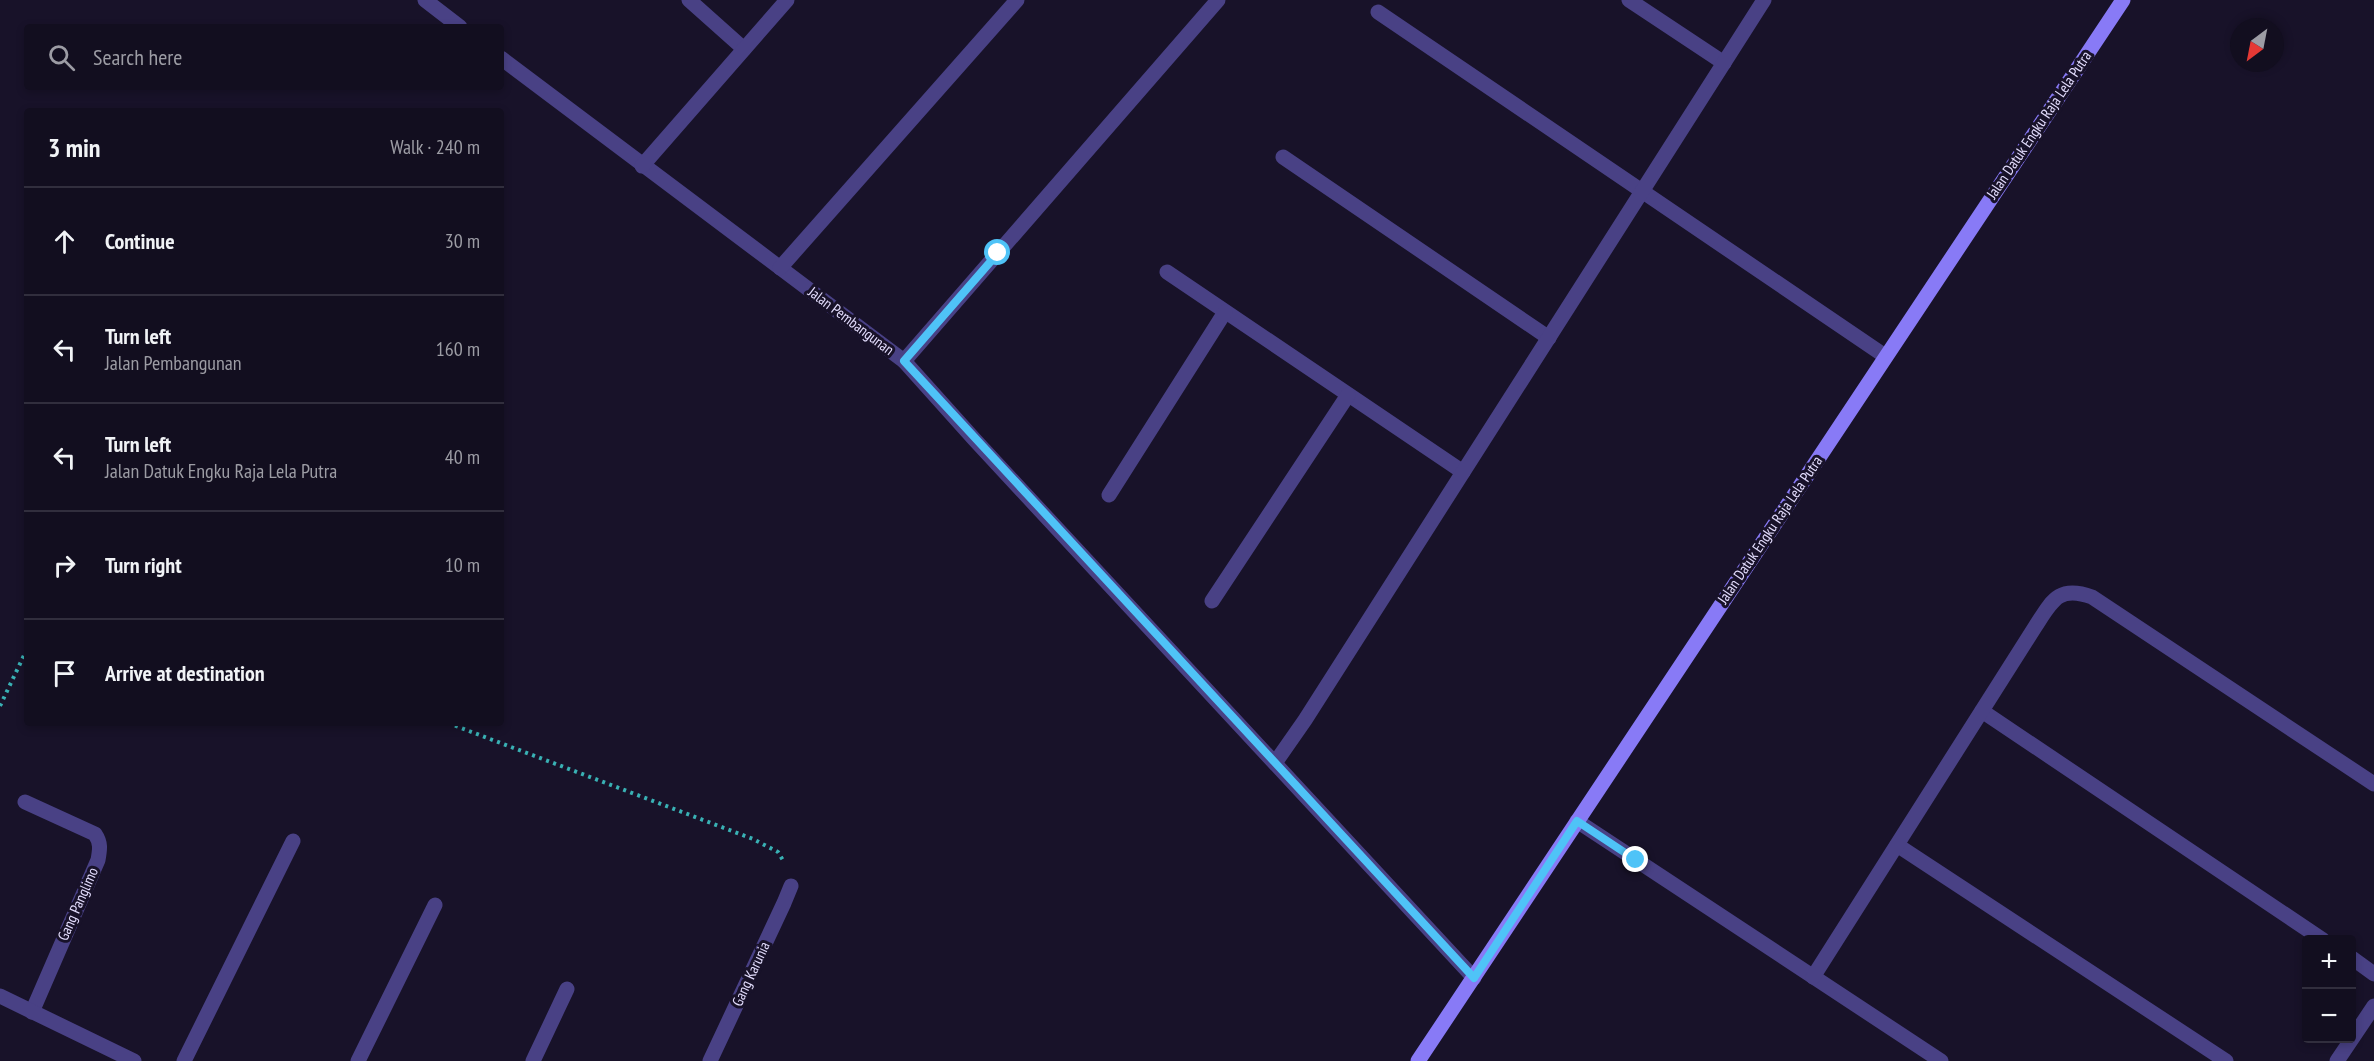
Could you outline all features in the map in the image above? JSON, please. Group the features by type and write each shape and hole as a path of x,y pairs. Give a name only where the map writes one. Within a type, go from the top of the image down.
{"street":[{"path":"425,0 456,24"},
{"path":"689,0 744,49"},
{"path":"642,166 787,0"},
{"path":"780,268 1017,0"},
{"path":"904,361 1218,0"},
{"path":"1629,0 1724,63"},
{"path":"1275,763 1764,0"},
{"name":"Jalan Datuk Engku Raja Lela Putra","path":"1418,1061 2123,0"},
{"path":"1378,12 1885,356"},
{"name":"Jalan Pembangunan","path":"504,60 904,361 1474,978"},
{"path":"1283,157 1549,338"},
{"path":"1167,272 1463,472"},
{"path":"1109,495 1225,312"},
{"path":"1212,601 1348,395"},
{"path":"1813,977 2050,604 2063,594 2075,591 2092,597 2374,783"},
{"path":"1982,711 2317,935"},
{"name":"Gang Panglimo","path":"25,802 95,834 99,840 100,849 98,860 32,1012"},
{"path":"1577,821 1941,1061"},
{"path":"184,1061 293,841"},
{"path":"1897,846 2226,1061"},
{"name":"Gang Karunia","path":"710,1061 790,886"},
{"path":"358,1061 435,905"},
{"path":"2356,961 2374,974"},
{"path":"533,1061 567,989"},
{"path":"0,996 134,1061"},
{"path":"2337,1061 2374,1006"}],"path":[{"path":"0,706 24,655"},
{"path":"456,726 753,839 778,852 790,873 790,886"}],"route":[{"path":"998,253 904,361 1474,978 1577,821 1636,860"}]}
